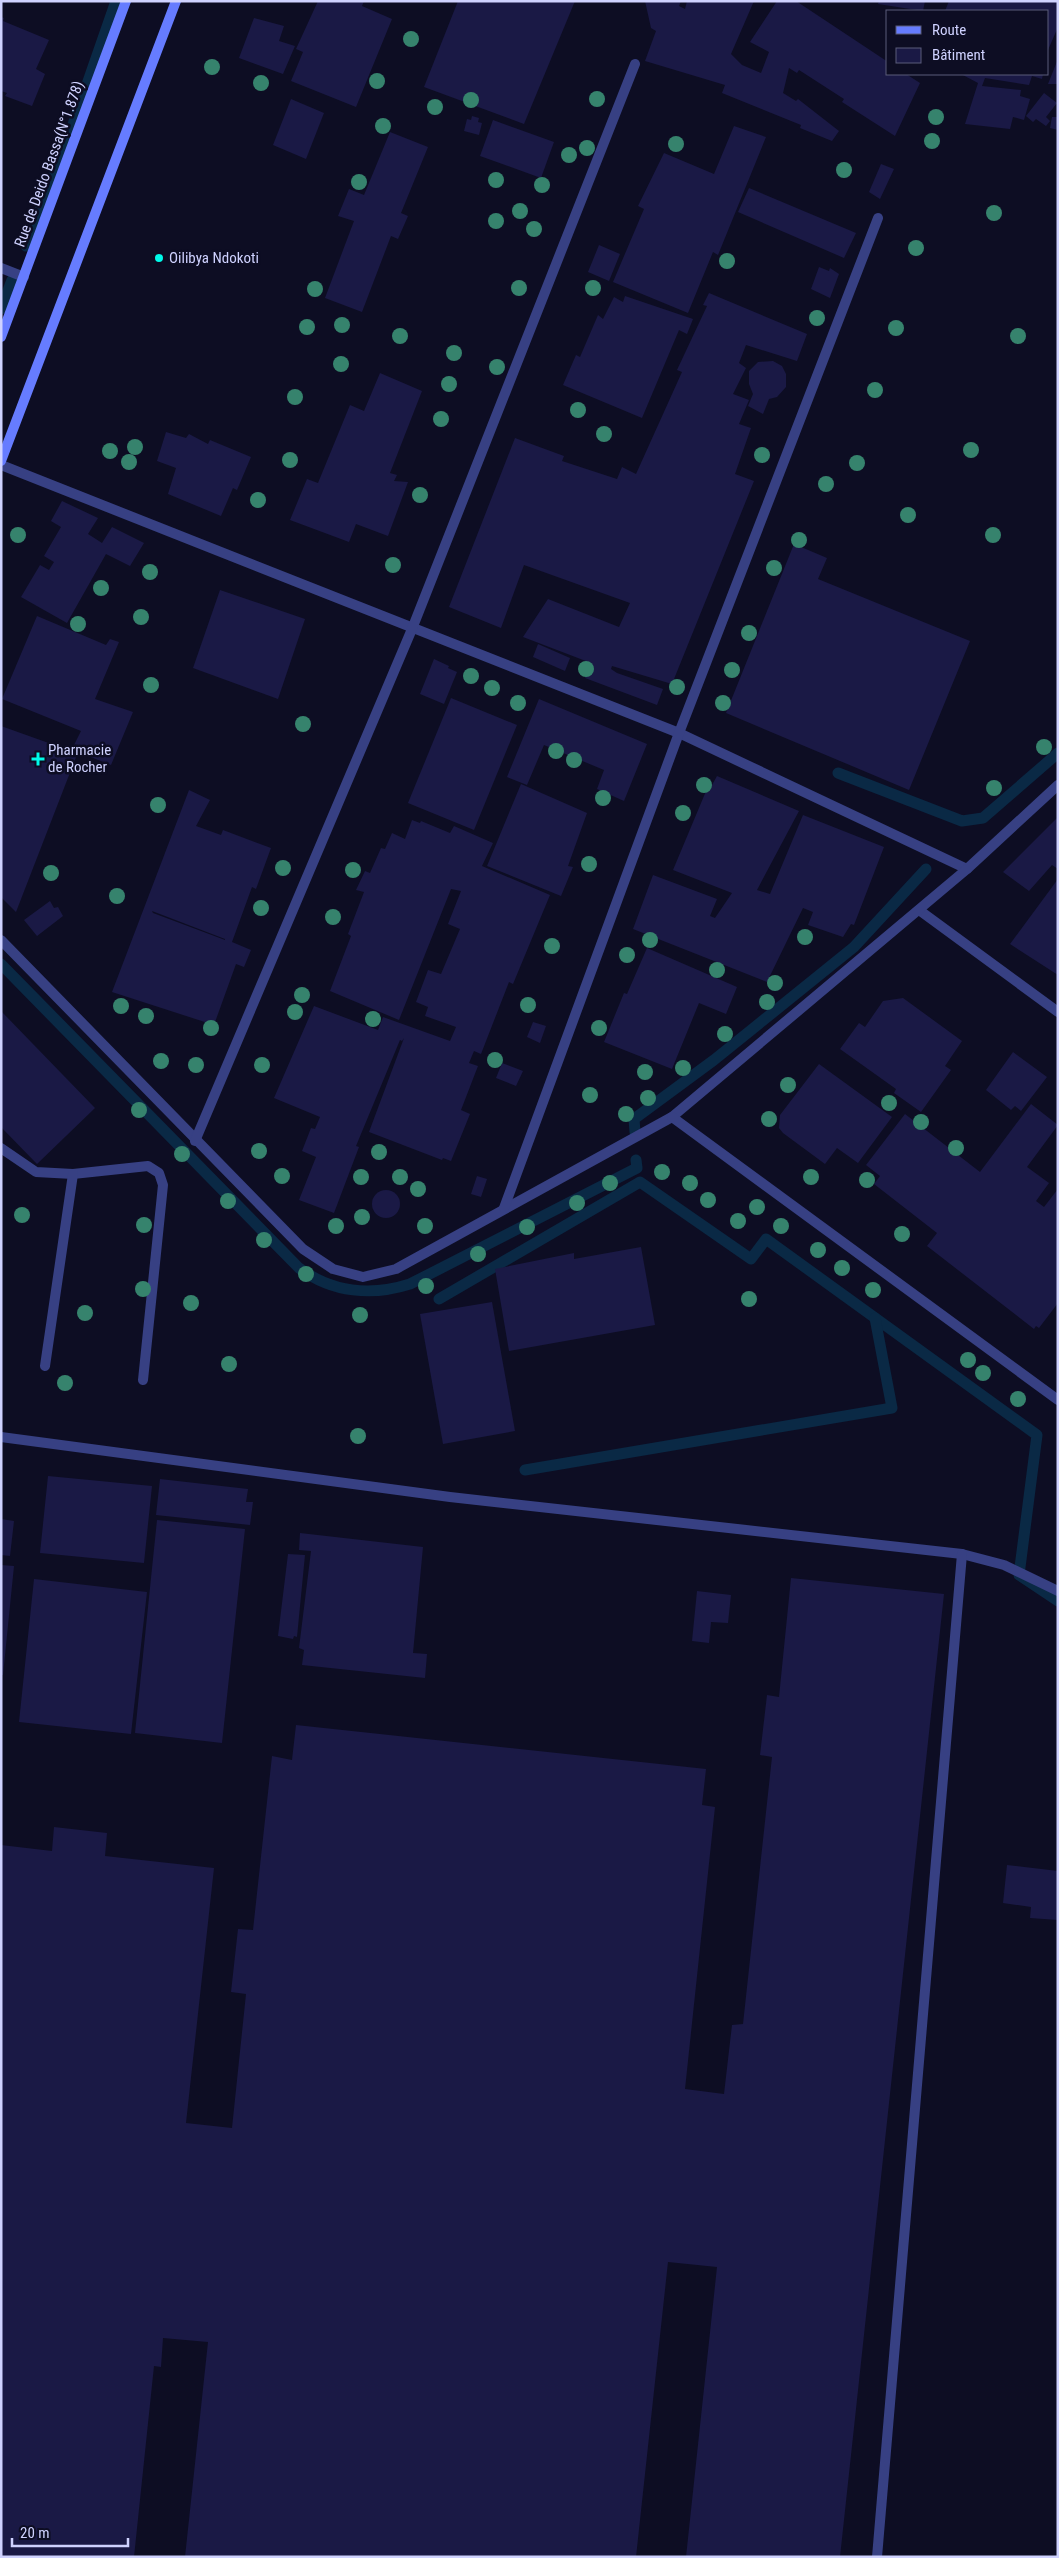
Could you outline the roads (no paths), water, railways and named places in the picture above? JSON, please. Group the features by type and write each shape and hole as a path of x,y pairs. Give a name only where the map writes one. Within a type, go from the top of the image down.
{"main road":[{"name":"Rue de Deido Bassa(N°1.878)","path":"1,337 126,1"},
{"path":"1,463 176,1"}],"street":[{"path":"196,1141 412,629 635,64"},
{"path":"504,1208 679,734 878,218"},
{"path":"1,268 24,277"},
{"path":"1,463 412,629 679,734 967,869"},
{"path":"1,940 303,1249 333,1270 363,1277 396,1269 672,1117 967,869 1058,785"},
{"path":"919,910 1058,1012"},
{"path":"672,1117 1058,1400"},
{"path":"1,1148 36,1172 73,1174 148,1166 159,1173 163,1185 143,1380"},
{"path":"45,1366 73,1174"},
{"path":"1,1437 450,1496 962,1554 1004,1565 1058,1591"},
{"path":"877,2557 962,1554"}],"waterway":[{"path":"26,246 70,133 116,1"},
{"path":"1,309 12,280"},
{"path":"838,773 962,821 983,818 1058,753"},
{"path":"635,1132 634,1119 714,1060 854,947 926,869"},
{"path":"1,964 299,1268 325,1283 353,1290 367,1291 396,1288 410,1284 637,1168 636,1160"},
{"path":"439,1299 640,1182 751,1259 766,1239 1037,1435 1019,1575 1058,1601"},
{"path":"525,1470 892,1408 875,1318"}],"place":[{"name":"Oilibya Ndokoti","path":"159,258"},
{"name":"Pharmacie de Rocher","path":"38,759"}]}
